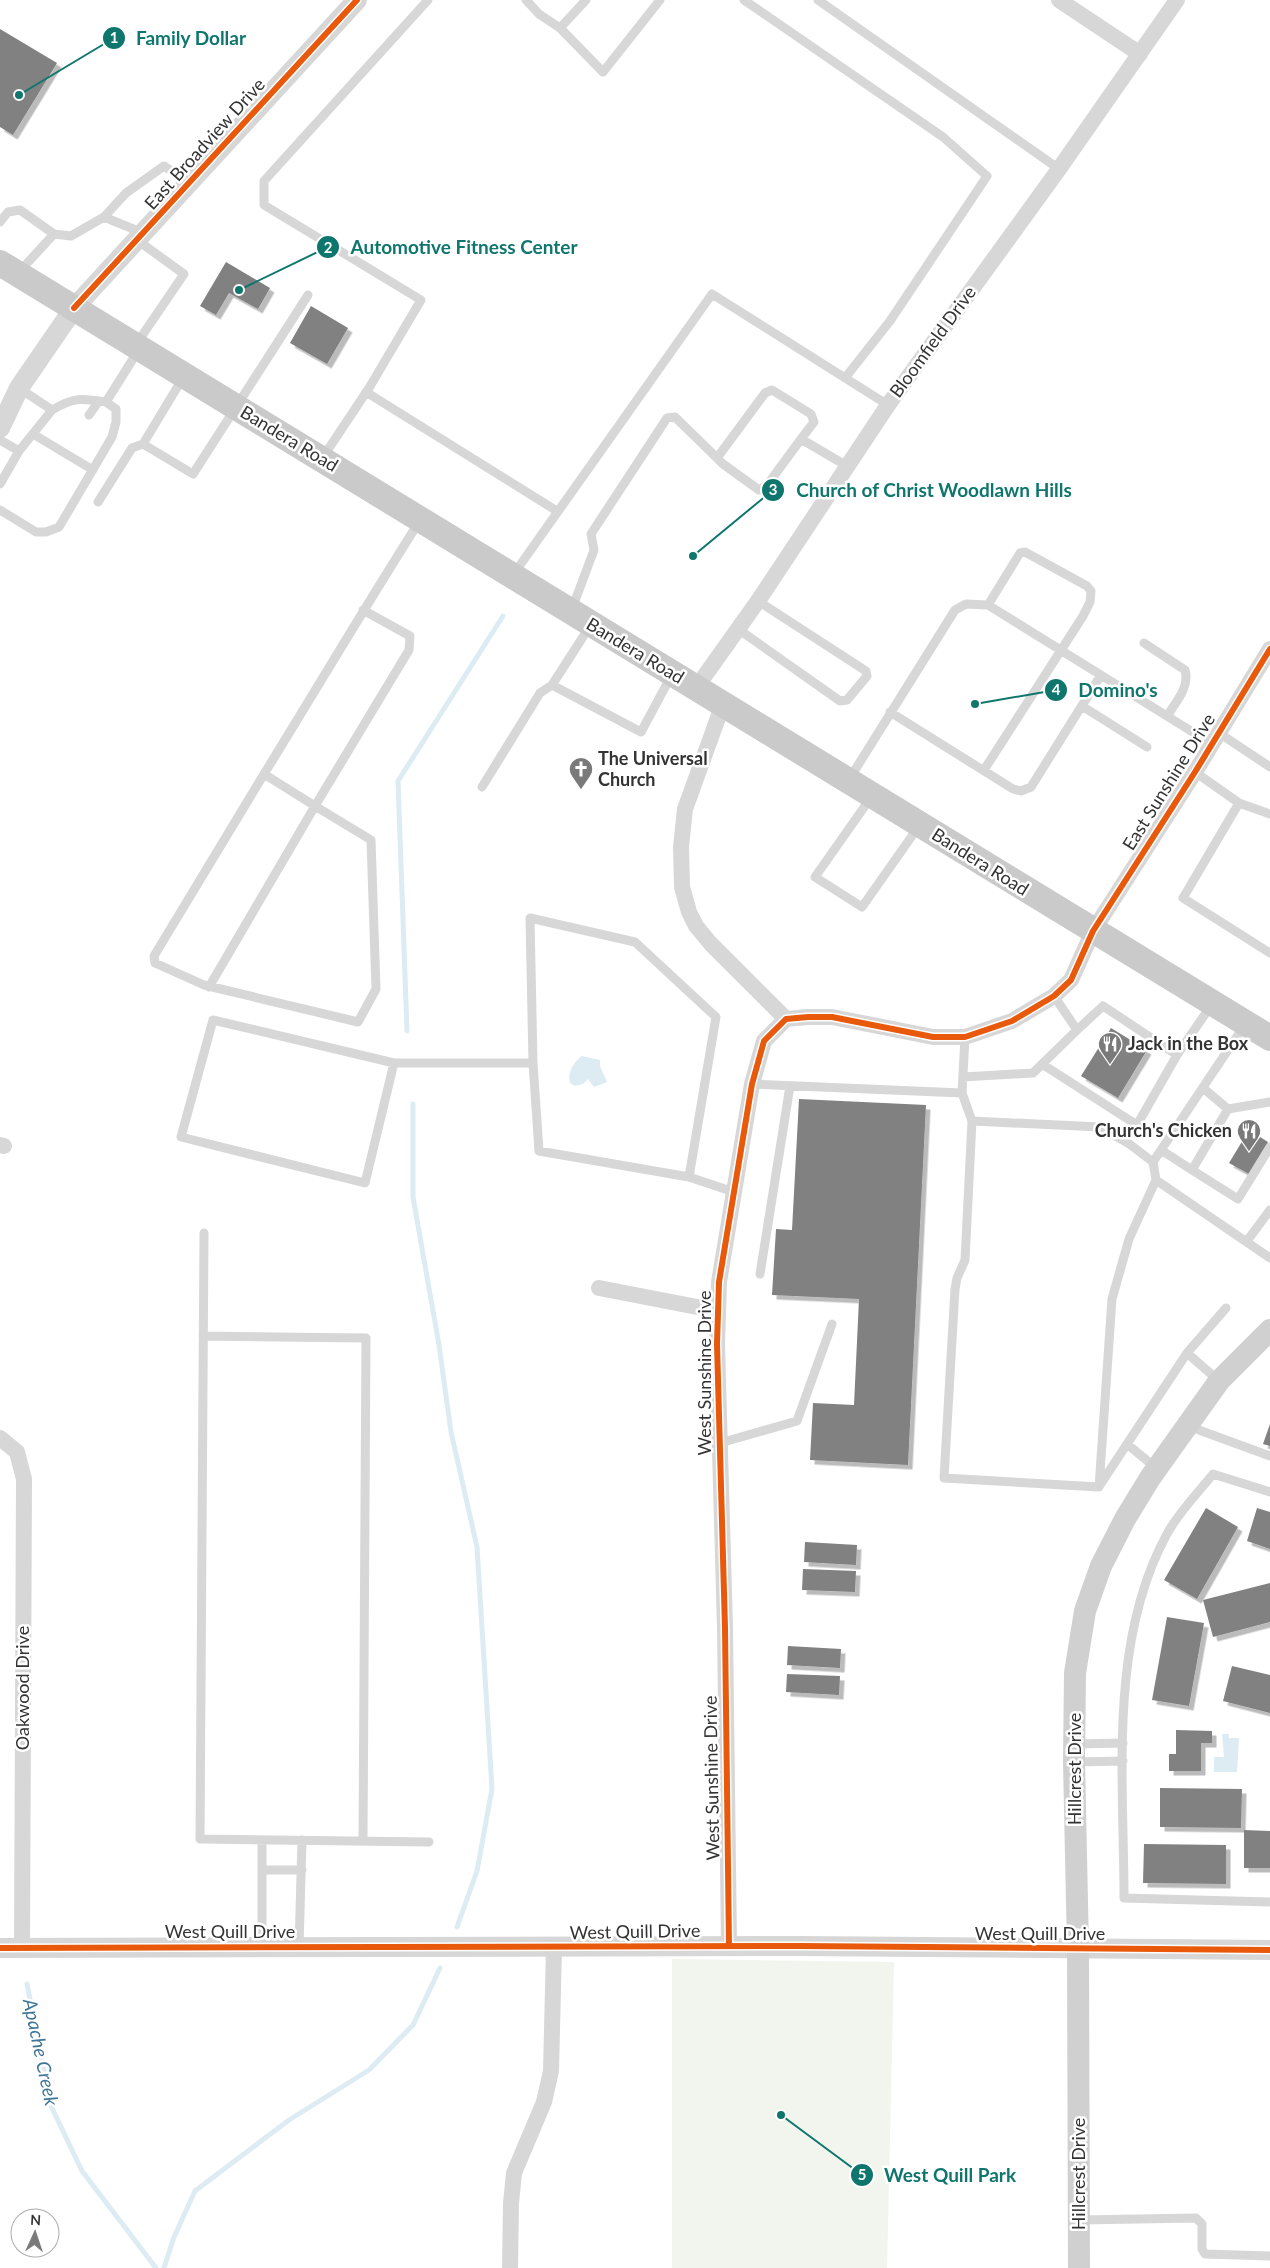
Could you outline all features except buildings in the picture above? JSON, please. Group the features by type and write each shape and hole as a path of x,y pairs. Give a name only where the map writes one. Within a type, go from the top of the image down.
{"main road":[{"name":"Bandera Road","path":"9,268 1270,1038"},
{"name":"Hillcrest Drive","path":"1079,2268 1078,1949 1074,1753 1075,1673 1085,1611 1101,1566 1125,1519 1156,1469 1219,1381 1268,1335"}],"street":[{"name":"East Broadview Drive","path":"0,428 19,388 74,308 357,0"},
{"path":"1059,0 1140,54"},
{"name":"Bloomfield Drive","path":"696,688 758,601 888,405 1059,169 1177,0"},
{"name":"East Sunshine Drive","path":"1093,931 1270,650"},
{"path":"723,704 685,809 680,847 682,887 689,912 696,926 711,944 786,1020 832,1017 933,1037 965,1036 1012,1021 1054,996 1071,980 1093,931"},
{"name":"West Sunshine Drive","path":"729,1946 719,1282 752,1084 764,1041 786,1020"},
{"path":"599,1288 718,1312"},
{"name":"Oakwood Drive","path":"0,1438 17,1452 24,1480 22,1948"},
{"name":"West Quill Drive","path":"0,1948 554,1948 729,1946 1270,1950"},
{"path":"510,2268 511,2203 514,2172 544,2102 551,2071 554,1948"}],"lane":[{"path":"322,459 366,392 421,300 264,205 264,181 428,0"},
{"path":"526,0 540,14 560,28 603,72 660,0"},
{"path":"560,28 586,0"},
{"path":"744,0 943,136 987,176 890,321 845,378"},
{"path":"818,0 1059,169"},
{"path":"0,222 8,212 20,210 54,234 71,236 104,217 126,193 164,166 190,183"},
{"path":"89,415 103,402 184,274 140,237 104,217"},
{"path":"9,268 54,234"},
{"path":"512,576 712,294 888,405"},
{"path":"143,444 193,474 308,295"},
{"path":"98,502 132,448 143,444 184,376"},
{"path":"19,388 52,410"},
{"path":"482,788 540,693 552,685 581,618 594,550 590,534 667,418 676,417 717,458 723,464 759,490 768,484 814,422 811,414 772,390 765,393 717,458"},
{"path":"366,392 557,511"},
{"path":"0,484 19,451 52,410 68,400 82,398 103,402 116,409 116,422 112,437 59,527 46,532 36,532 0,510"},
{"path":"33,434 68,451 92,470"},
{"path":"801,439 846,466"},
{"path":"0,440 19,451"},
{"path":"264,774 371,840 376,989 358,1022 209,987 155,963 154,956 363,610 420,519"},
{"path":"984,770 1090,602 1091,591 1087,586 1025,552 1020,553 988,605"},
{"path":"738,629 840,701 847,700 867,676 866,671 758,601"},
{"path":"848,781 955,610 966,604 988,605 1167,716 1270,766"},
{"path":"209,987 314,806 409,650 410,636 363,610"},
{"path":"1144,643 1185,670 1186,685 1167,716"},
{"path":"552,685 641,732 672,673"},
{"path":"890,712 1013,789 1021,791 1031,787 1101,675"},
{"path":"1082,706 1147,747"},
{"path":"1194,772 1239,803 1270,814"},
{"path":"872,796 815,877 862,908 920,824"},
{"path":"1239,803 1183,898 1270,953"},
{"path":"689,1178 716,1017 635,942 530,918 533,1063 539,1151 689,1178 734,1192"},
{"path":"1054,996 1078,1030"},
{"path":"1042,1064 1137,1125 1177,1055 1212,1003"},
{"path":"963,1077 1033,1073 1103,1006 1177,1055"},
{"path":"394,1063 365,1183 181,1137 213,1020 394,1063 533,1063"},
{"path":"1099,1487 1112,1299 1129,1239 1156,1180 1153,1162 1246,1024"},
{"path":"965,1036 962,1094 972,1120 965,1260 956,1278 944,1478 1099,1487"},
{"path":"752,1084 962,1094"},
{"path":"760,1274 790,1086"},
{"path":"1203,1088 1228,1108 1270,1102"},
{"path":"1192,1170 1228,1108"},
{"path":"972,1120 1100,1128 1128,1143 1153,1162"},
{"path":"1161,1150 1238,1199 1270,1147"},
{"path":"1156,1180 1270,1258"},
{"path":"1247,1241 1270,1211"},
{"path":"204,1233 200,1839 429,1842"},
{"path":"1099,1487 1187,1352 1226,1308"},
{"path":"720,1444 797,1421 832,1324"},
{"path":"203,1336 366,1338 363,1841"},
{"path":"1187,1352 1219,1381"},
{"path":"1188,1426 1270,1456"},
{"path":"1127,1444 1156,1469"},
{"path":"1270,1492 1213,1474 1167,1533 1144,1585 1128,1651 1123,1696 1124,1898 1270,1902"},
{"path":"1074,1753 1123,1743"},
{"path":"1074,1753 1123,1760"},
{"path":"262,1840 262,1947"},
{"path":"299,1948 302,1840"},
{"path":"262,1870 302,1870"},
{"path":"1079,2220 1196,2218 1202,2224 1202,2249 1206,2254 1270,2256"}],"shaded area":[{"path":"582,1056 600,1060 600,1066 607,1082 594,1087 588,1079 583,1084 575,1086 570,1083 569,1076 572,1068"},
{"path":"1222,1734 1229,1734 1229,1738 1239,1738 1237,1772 1214,1772 1214,1757 1224,1757"},
{"path":"672,1959 894,1962 887,2268 672,2268"}],"waterway":[{"path":"407,1031 398,781 503,616"},
{"path":"413,1104 413,1197 439,1345 451,1432 477,1547 492,1789 477,1871 457,1927"},
{"path":"164,2268 174,2237 195,2191 289,2120 369,2070 413,2025 440,1968"},
{"name":"Apache Creek","path":"27,1984 51,2106 82,2171 156,2268"}],"cycle path":[{"path":"74,308 357,0"},
{"path":"729,1946 725,1628 717,1344 719,1282 752,1084 764,1041 786,1019 808,1017 832,1017 933,1037 965,1037 1012,1021 1054,996 1071,980 1093,931 1195,772 1270,649"},
{"path":"0,1948 800,1946 1270,1950"}],"place":[{"name":"Family Dollar","path":"19,95"},
{"name":"Automotive Fitness Center","path":"239,290"},
{"name":"Church of Christ Woodlawn Hills","path":"693,556"},
{"name":"Domino's","path":"975,704"},
{"name":"The Universal Church","path":"581,790"},
{"name":"Jack in the Box","path":"1110,1065"},
{"name":"Church's Chicken","path":"1249,1152"},
{"name":"West Quill Park","path":"781,2115"}]}
